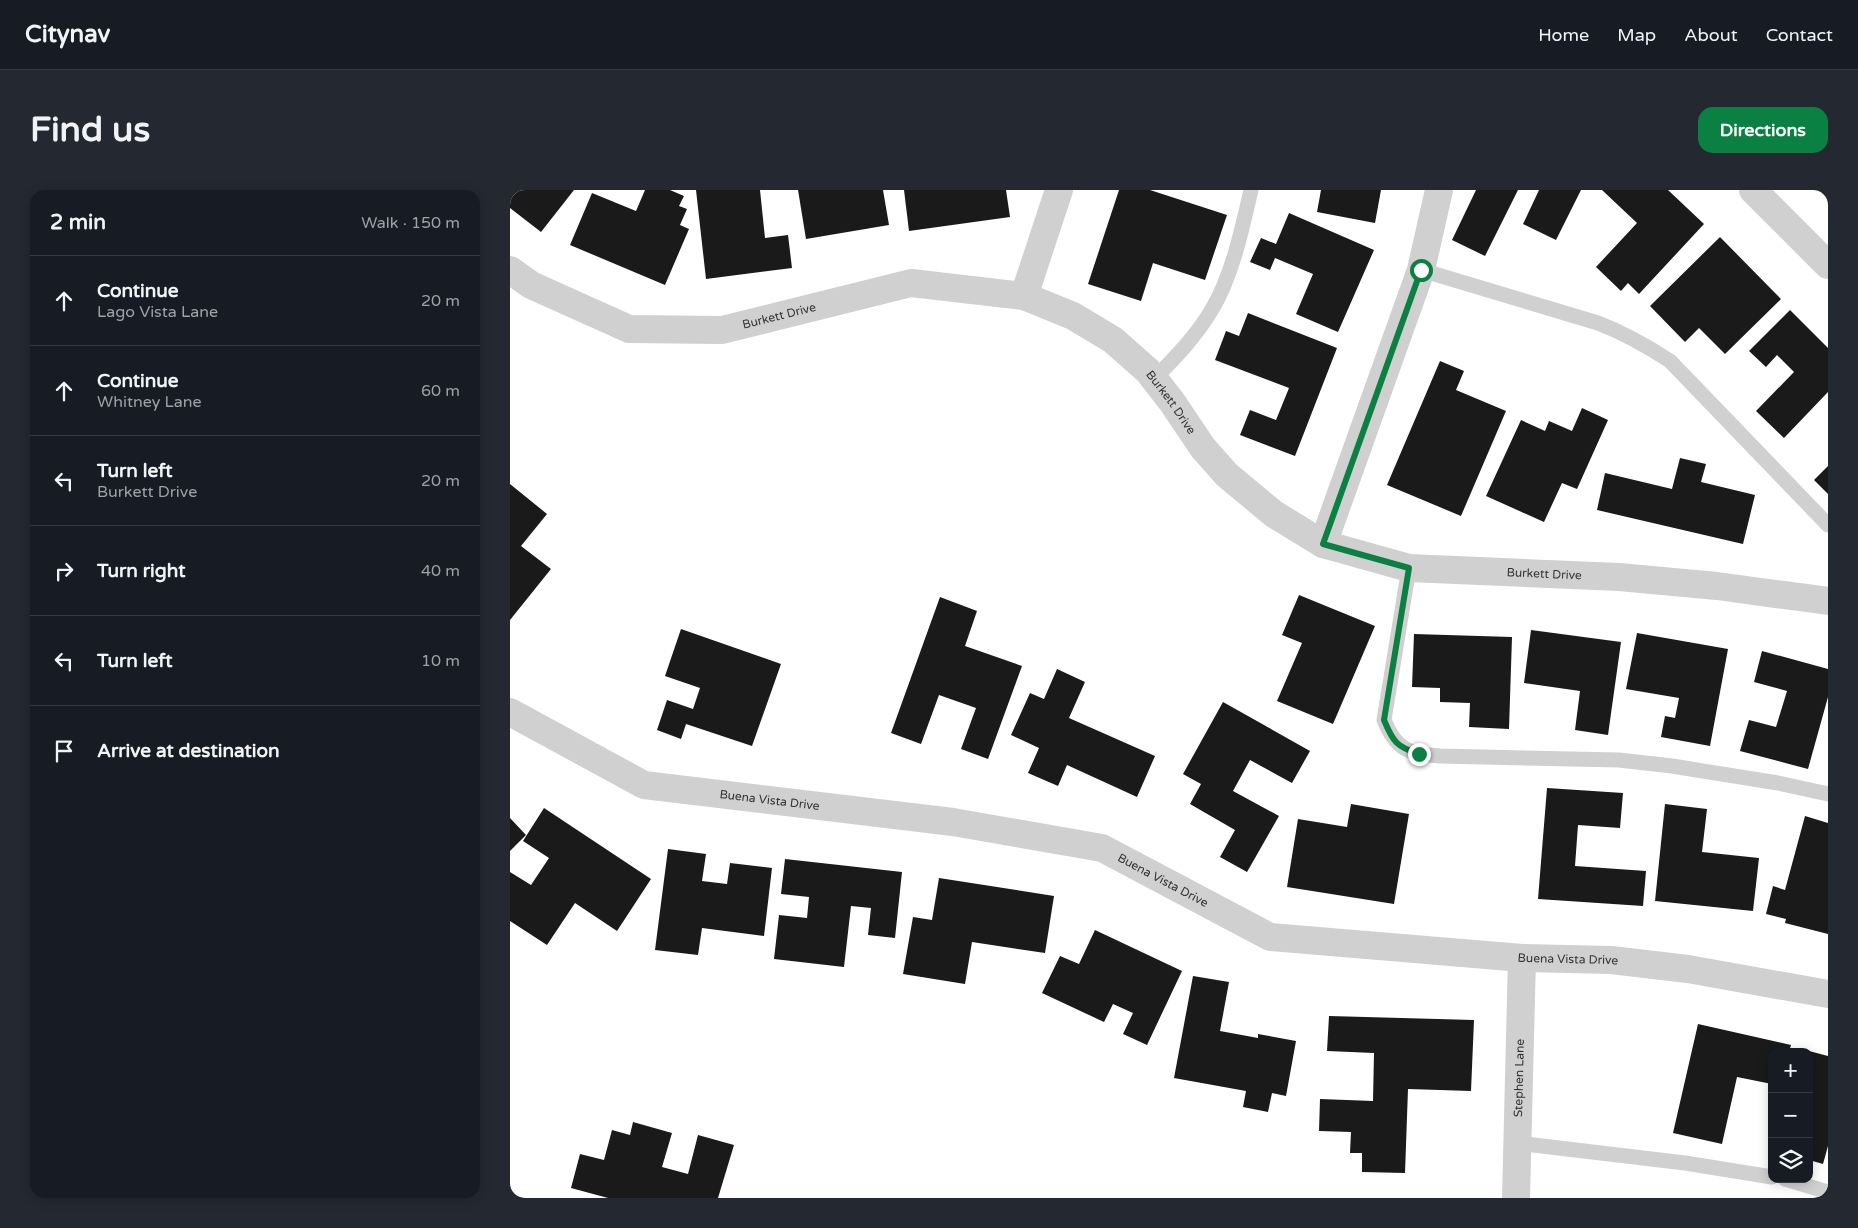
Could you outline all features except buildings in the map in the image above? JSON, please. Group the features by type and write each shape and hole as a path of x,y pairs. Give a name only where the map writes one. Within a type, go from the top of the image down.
{"street":[{"path":"1024,296 1059,190"},
{"path":"1323,544 1421,270 1439,190"},
{"path":"1753,190 1828,265"},
{"name":"Burkett Drive","path":"510,270 531,285 629,329 722,330 911,283 1024,296 1074,316 1113,340 1148,371 1172,402 1203,448 1227,475 1274,514 1323,544 1409,568 1619,577 1717,586 1828,601"},
{"name":"Buena Vista Drive","path":"510,712 644,785 953,822 1102,848 1270,937 1522,958 1611,960 1688,968 1828,994"},
{"name":"Stephen Lane","path":"1516,1198 1522,958"}],"lane":[{"path":"1154,379 1180,353 1212,311 1227,278 1251,190"},
{"path":"1421,270 1598,323 1642,343 1670,361 1828,525"},
{"path":"1409,568 1384,720 1390,735 1402,749 1419,754 1440,756 1620,760 1778,782 1828,794"},
{"path":"1517,1143 1685,1163 1768,1176"},
{"path":"1798,1183 1828,1192"}],"route":[{"path":"1419,754 1402,749 1390,735 1384,720 1409,568 1323,544 1421,270"}]}
